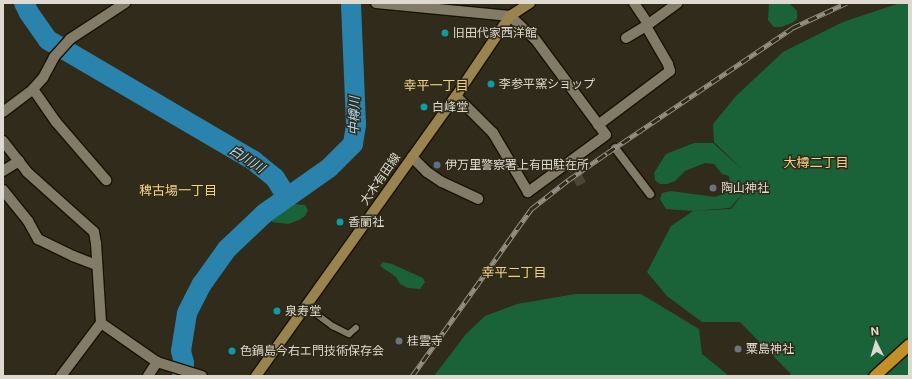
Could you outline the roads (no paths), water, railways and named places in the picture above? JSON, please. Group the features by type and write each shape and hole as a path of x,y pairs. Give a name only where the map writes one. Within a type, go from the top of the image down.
{"highway":[{"path":"874,376 909,344"}],"main road":[{"name":"大木有田線","path":"256,376 456,96 510,16 530,3"}],"street":[{"path":"376,3 445,6 510,16 535,39 650,194"},
{"path":"598,125 670,71 668,64 634,3"},
{"path":"626,38 678,3"},
{"path":"3,112 33,89 43,78 54,57 70,39 123,4"},
{"path":"33,89 56,122 106,180"},
{"path":"456,96 492,134 528,192 610,141"},
{"path":"3,141 28,172 94,232 101,322 61,376"},
{"path":"412,157 426,172 442,182 478,199"},
{"path":"3,170 19,160"},
{"path":"3,190 28,221 38,239 73,256 97,265"},
{"path":"101,322 157,362 172,368 201,375"},
{"path":"148,376 157,362"}],"lane":[{"path":"306,306 333,326 349,334 356,328"}],"waterway":[{"name":"白川川","path":"24,3 29,13 48,40 254,161 275,178 287,197"},
{"name":"白川川","path":"182,376 184,363 181,351 187,313 202,284 227,249 265,213 329,168 353,144 356,124 351,3"}],"tunnel":[{"path":"570,162 583,187"}],"railway":[{"path":"412,376 531,209 568,180 792,28 846,3"}],"place":[{"name":"旧田代家西洋館","path":"445,33"},
{"name":"李参平窯ショップ","path":"491,84"},
{"name":"白峰堂","path":"424,107"},
{"name":"伊万里警察署上有田駐在所","path":"437,165"},
{"name":"陶山神社","path":"713,188"},
{"name":"香蘭社","path":"340,222"},
{"name":"泉寿堂","path":"277,311"},
{"name":"桂雲寺","path":"399,341"},
{"name":"粟島神社","path":"738,349"},
{"name":"色鍋島今右エ門技術保存会","path":"232,351"}],"district":[{"name":"幸平一丁目","path":"436,85"},
{"name":"大樽二丁目","path":"816,162"},
{"name":"稗古場一丁目","path":"178,190"},
{"name":"幸平二丁目","path":"514,272"}],"water label":[{"name":"中樽川","path":"354,116"}]}
